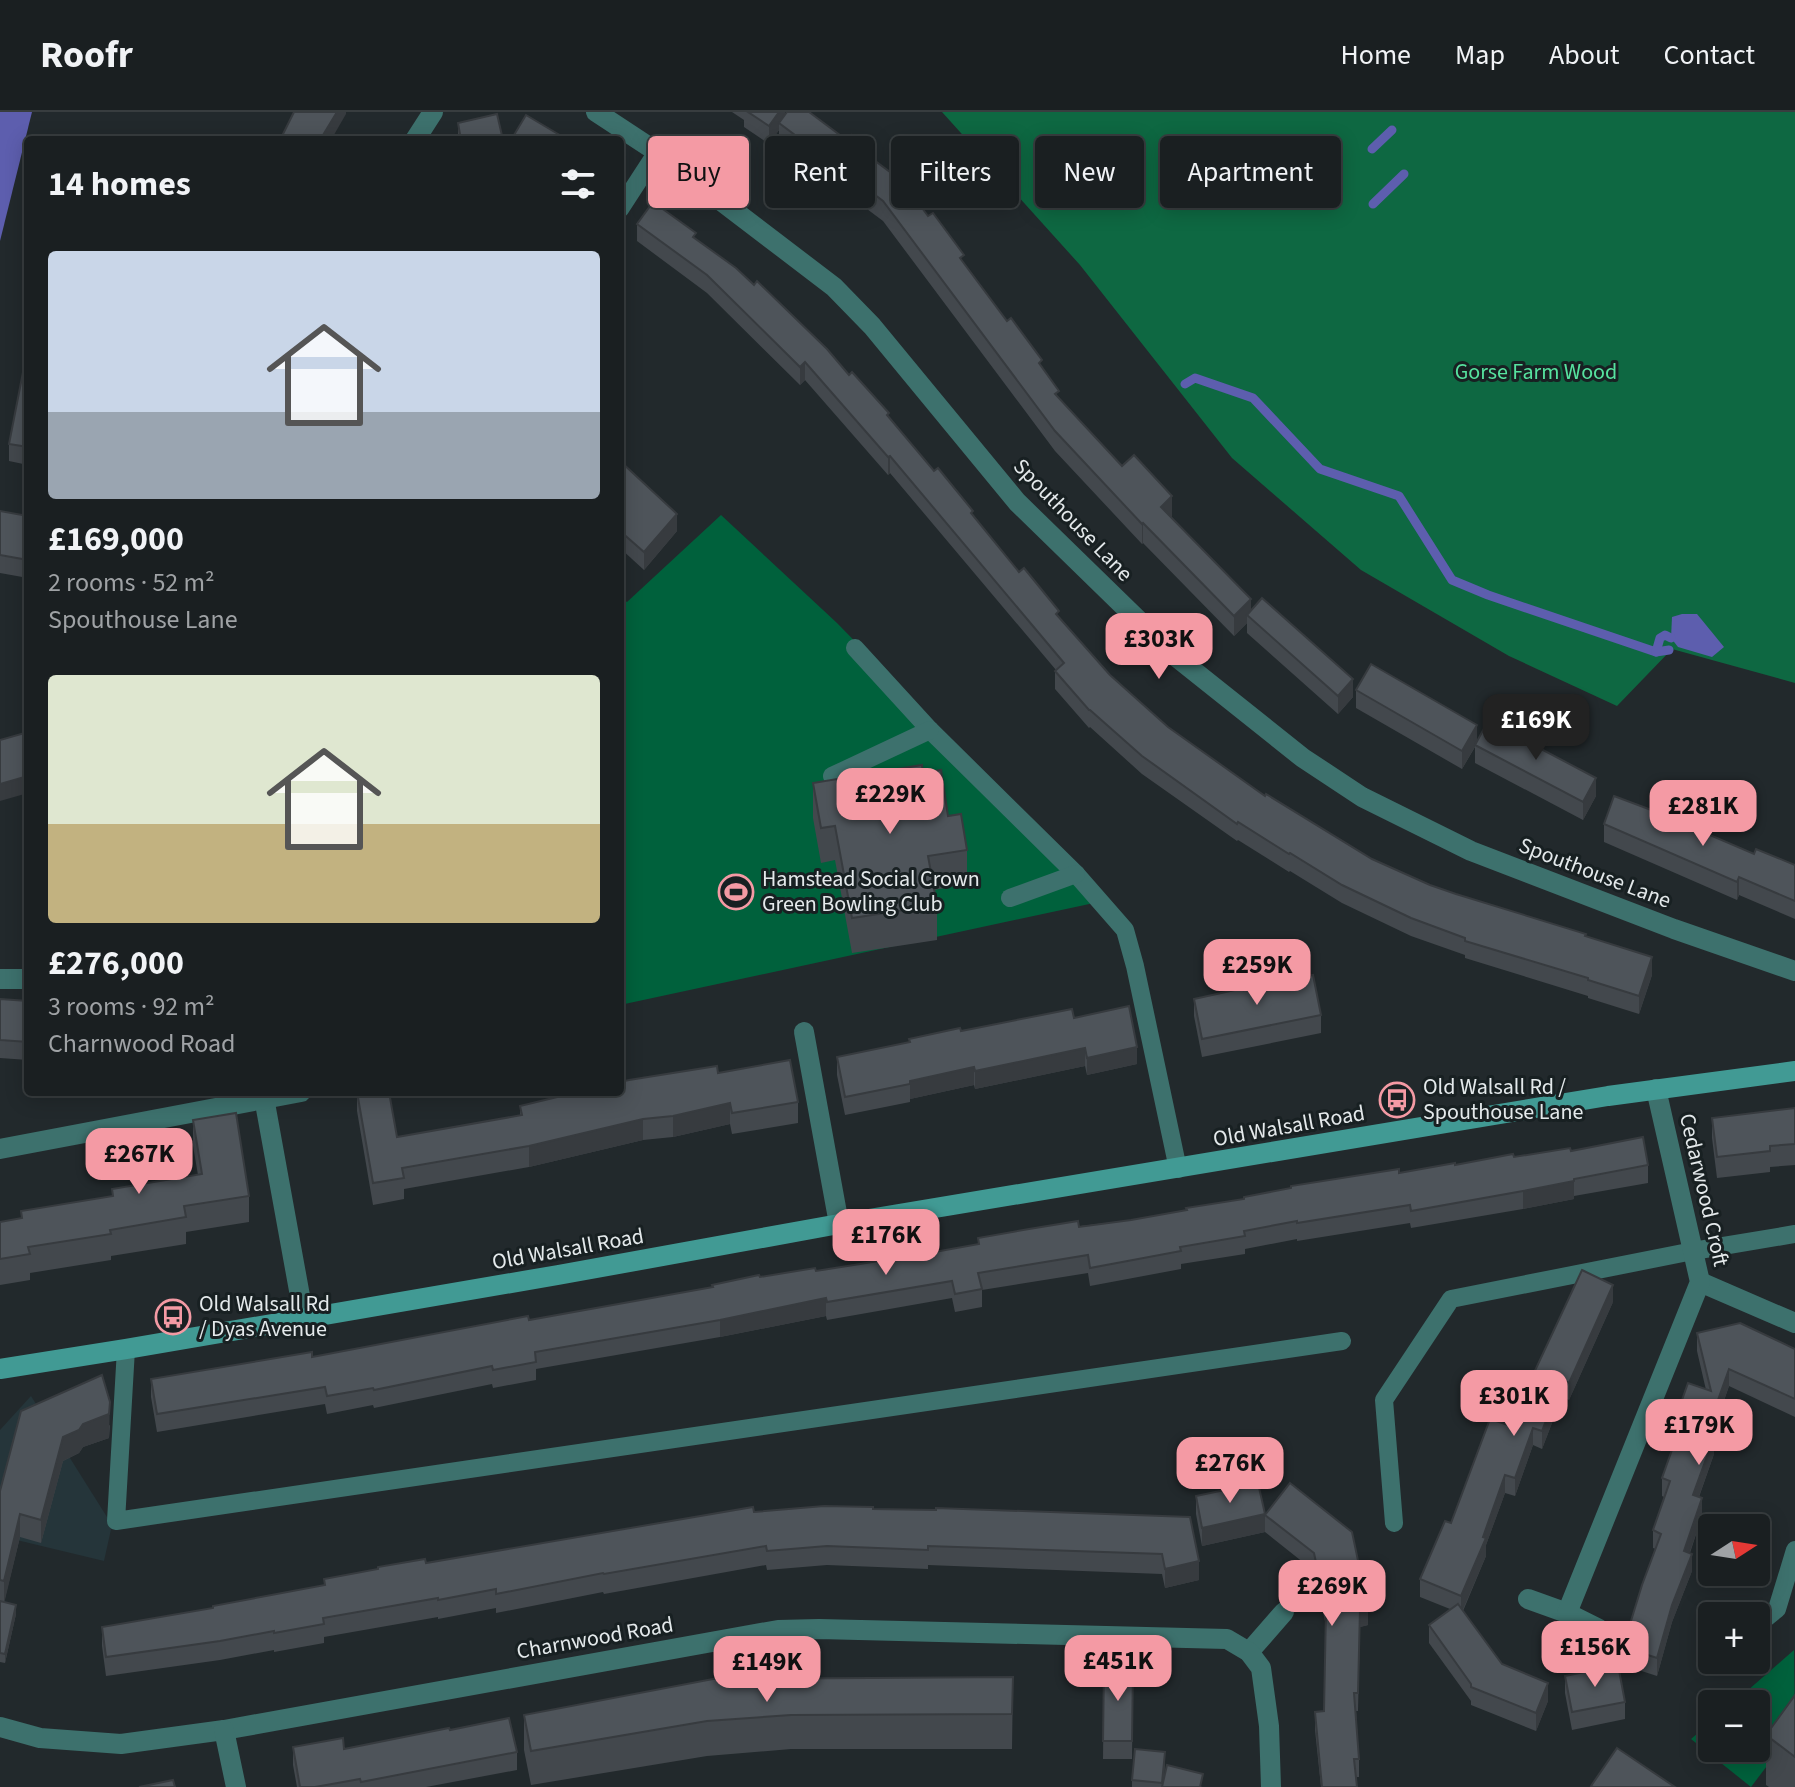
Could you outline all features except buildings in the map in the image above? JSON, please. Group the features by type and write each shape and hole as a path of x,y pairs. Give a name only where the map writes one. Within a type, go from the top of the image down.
{"main road":[{"name":"Old Walsall Road","path":"0,1369 558,1275 839,1224 1656,1089 1795,1071"}],"street":[{"path":"418,136 433,112"},
{"name":"Spouthouse Lane","path":"596,112 648,146"},
{"name":"Spouthouse Lane","path":"730,208 834,287 872,326 1017,502 1175,656 1303,758 1362,797 1471,851 1674,929 1795,971"},
{"path":"0,979 24,979"},
{"path":"804,1032 839,1224"},
{"name":"Cedarwood Croft","path":"1567,1613 1700,1282 1656,1089"},
{"path":"0,1149 259,1096"},
{"path":"264,1096 304,1318"},
{"path":"1700,1282 1795,1323"},
{"path":"1528,1599 1599,1629"},
{"path":"1271,1787 1269,1726 1261,1668 1249,1652 1284,1612"},
{"name":"Charnwood Road","path":"0,1727 40,1738 121,1744 224,1730 778,1630 1227,1639 1249,1652"},
{"path":"224,1730 236,1787"}],"lane":[{"path":"624,203 648,166"},
{"path":"855,648 930,730 1076,874 1125,930 1178,1169"},
{"path":"832,776 930,730"},
{"path":"1010,898 1076,874"},
{"path":"1394,1523 1384,1400 1451,1299 1795,1234"},
{"path":"126,1349 116,1521 1342,1341"},
{"path":"1770,1615 1777,1609 1795,1550"}],"shaded area":[{"path":"0,112 32,112 24,136 0,241"},
{"path":"1697,614 1724,647 1712,657 1678,647 1671,638 1672,617"},
{"path":"31,1396 112,1525 104,1561 0,1536 0,1430"}],"green space":[{"name":"Gorse Farm Wood","path":"942,112 1795,112 1795,683 1672,649 1617,706 1509,656 1361,570 1232,458 1080,265 1019,197 1019,136 964,136"},
{"path":"721,515 837,623 1108,900 624,1004 624,600 627,602"},
{"path":"1794,1650 1795,1729 1770,1762 1770,1690 1748,1690"},
{"path":"1698,1733 1698,1745 1691,1739"},
{"path":"1720,1762 1770,1762 1751,1787"}],"waterway":[{"path":"1372,149 1392,130"},
{"path":"1373,204 1404,174"},
{"path":"1185,384 1195,378 1253,398 1320,469 1399,496 1452,580 1656,652 1669,650"},
{"path":"1656,652 1660,638 1665,635 1671,638"}],"place":[{"name":"Hamstead Social Crown Green Bowling Club","path":"736,892"},
{"name":"Old Walsall Rd / Spouthouse Lane","path":"1397,1100"},
{"name":"Old Walsall Rd / Dyas Avenue","path":"173,1317"}]}
